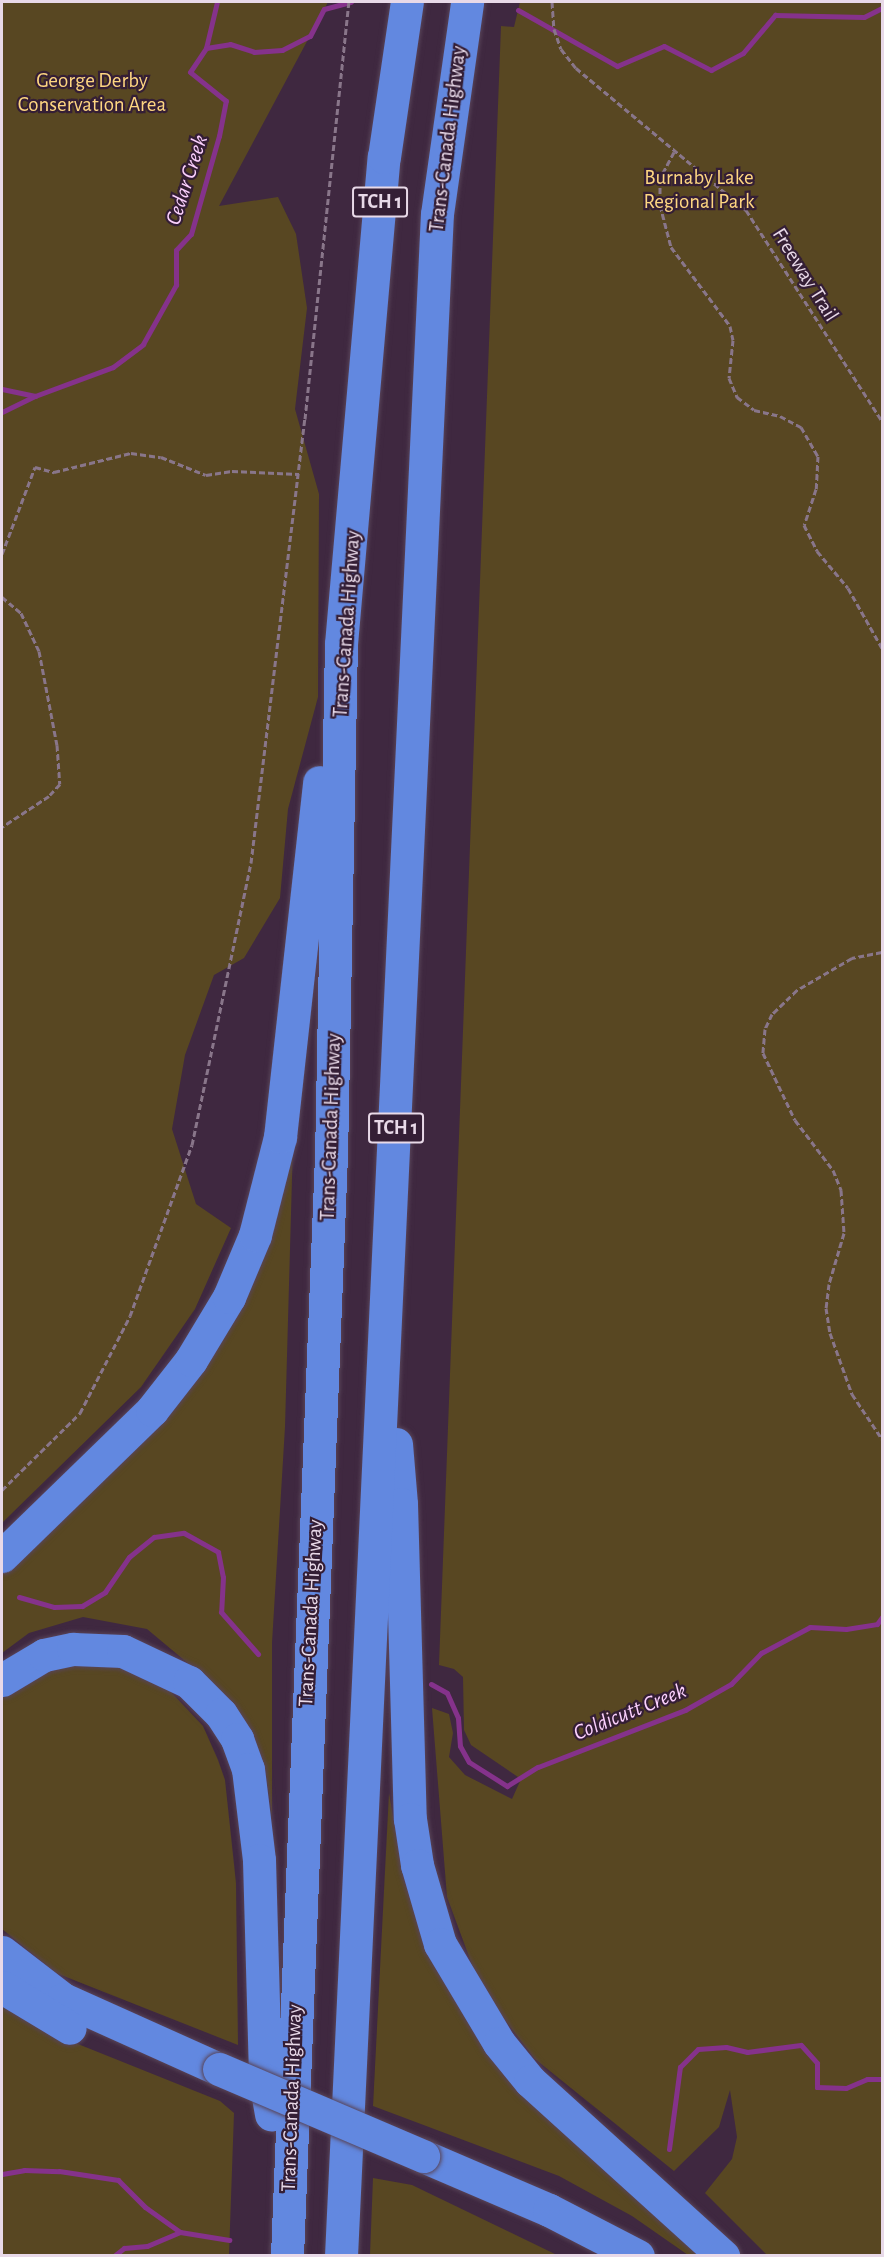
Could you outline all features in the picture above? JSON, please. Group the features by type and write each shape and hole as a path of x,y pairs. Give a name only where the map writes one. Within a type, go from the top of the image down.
{"highway":[{"name":"Trans-Canada Highway","path":"287,2256 331,1158 341,644 353,549 384,157 407,2"},
{"name":"Trans-Canada Highway","path":"341,2256 437,214 467,2"},
{"path":"2,1556 152,1410 191,1360 229,1297 255,1235 280,1137 326,703 341,644"},
{"path":"386,1335 401,1504 410,1819 420,1876 440,1944 499,2043 530,2081 723,2256"},
{"path":"2,1680 44,1655 73,1649 123,1651 189,1682 220,1714 237,1739 248,1769 254,1808 261,1903 265,2080 288,2208"},
{"path":"2,1952 63,1999 216,2078 419,2166 594,2256"},
{"path":"2,1988 71,2029 216,2078"},
{"path":"419,2166 549,2210 638,2256"}],"path":[{"path":"2,1490 80,1413 130,1316 192,1145 250,863 298,474 349,2"},
{"name":"Freeway Trail","path":"552,2 554,29 561,49 576,68 746,210 882,421"},
{"path":"674,152 660,178 660,205 671,248 730,326 733,340 729,378 737,397 754,410 780,416 801,427 818,456 816,489 804,525 817,551 848,588 882,648"},
{"path":"2,554 34,467 54,472 131,453 162,457 206,475 232,471 298,474"},
{"path":"2,597 21,613 39,651 57,745 60,784 49,796 2,827"},
{"path":"882,952 852,958 797,990 772,1014 765,1029 764,1053 790,1111 833,1170 841,1190 844,1233 829,1284 826,1308 830,1333 852,1394 882,1439"}],"green space":[{"name":"George Derby Conservation Area","path":"2,2 328,2 219,206 278,197 296,234 307,308 295,409 319,494 318,697 288,809 280,898 244,958 214,975 185,1055 172,1129 196,1204 231,1228 195,1309 141,1387 2,1523"},
{"name":"Burnaby Lake Regional Park","path":"520,2 882,2 882,2255 767,2255 705,2193 732,2159 737,2137 730,2090 719,2127 674,2171 535,2059 481,1989 447,1897 432,1708 449,1714 453,1733 449,1757 465,1775 512,1799 521,1779 471,1745 464,1730 463,1677 454,1669 439,1665 501,26 514,27"},
{"path":"293,1143 285,1427 272,1643 272,1816 265,1768 243,1723 221,1691 147,1629 83,1617 29,1633 2,1653 2,1569 175,1394"},
{"path":"85,1663 116,1666 170,1691 203,1726 218,1760 225,1780 236,1883 238,2045 56,1973 2,1929 2,1693 52,1669"},
{"path":"389,1793 404,1880 436,1970 507,2073 706,2255 688,2255 632,2216 559,2176 373,2106"},
{"path":"2,2004 48,2032 220,2101 234,2113 229,2255 2,2256"},
{"path":"373,2178 412,2185 557,2255 370,2255"}],"waterway":[{"path":"206,48 217,2"},
{"name":"Cedar Creek","path":"2,389 35,396 113,367 143,344 176,285 176,250 191,234 219,136 226,101 190,72 206,48 230,44 254,52 282,50 310,36 324,9 351,2"},
{"name":"Cedar Creek","path":"518,10 617,66 664,46 711,70 743,53 775,15 864,17 882,8"},
{"path":"2,412 35,396"},
{"name":"Coldicutt Creek","path":"19,1597 54,1607 82,1606 105,1592 129,1557 154,1537 184,1533 218,1552 223,1577 221,1612 258,1654"},
{"name":"Coldicutt Creek","path":"431,1684 447,1693 458,1718 460,1746 469,1762 507,1786 538,1767 685,1710 731,1684 761,1653 810,1627 846,1629 877,1624 882,1617"},
{"path":"669,2149 680,2067 698,2049 726,2047 747,2052 801,2045 817,2063 817,2087 846,2088 867,2079 882,2079"},
{"path":"2,2174 24,2170 59,2171 118,2180 145,2207 180,2232 229,2240"},
{"path":"114,2256 124,2248 147,2246 180,2232"}]}
